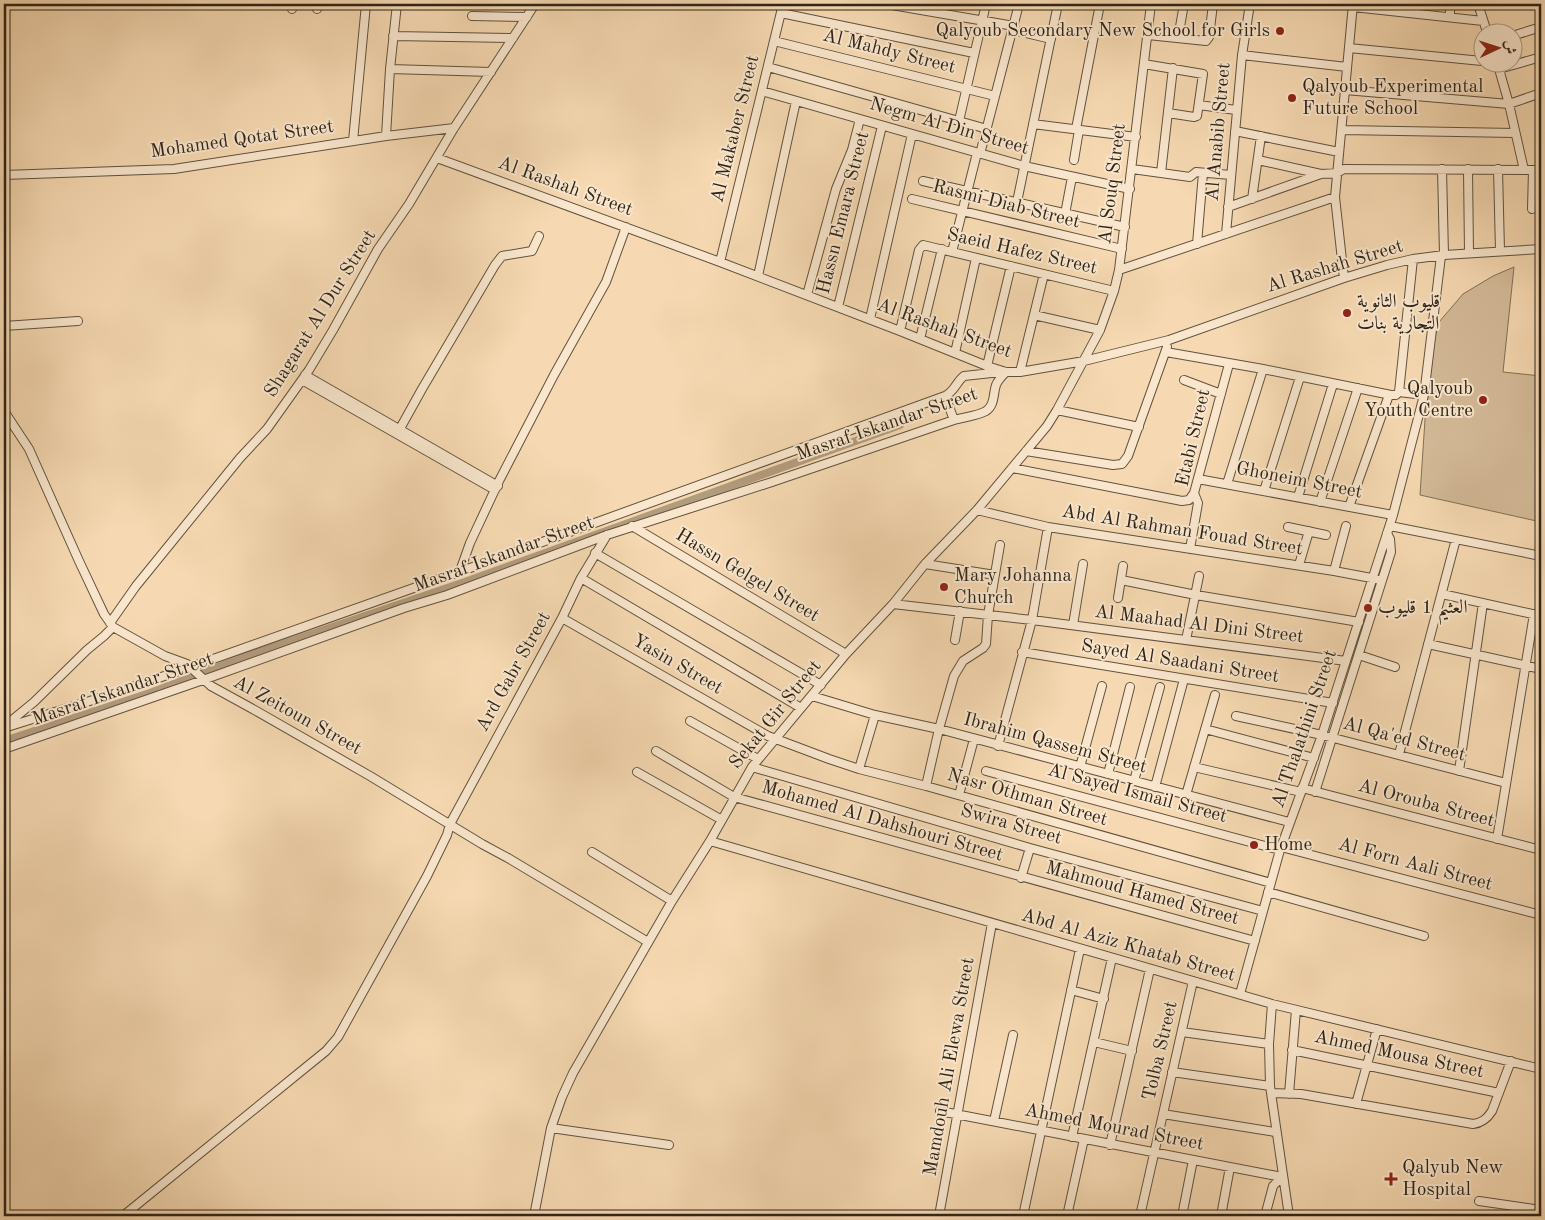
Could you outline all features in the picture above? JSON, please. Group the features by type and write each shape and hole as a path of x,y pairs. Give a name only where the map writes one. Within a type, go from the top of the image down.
{"street":[{"path":"353,141 366,4"},
{"path":"386,136 396,4"},
{"name":"Shagarat Al Dur Street","path":"4,727 34,702 104,636 136,586 240,458 267,429 303,378 333,330 378,249 409,204 454,128 535,4"},
{"name":"Al Makaber Street","path":"720,262 783,4"},
{"path":"886,4 982,21 1051,39"},
{"path":"959,121 986,4"},
{"path":"952,252 1019,4"},
{"path":"1017,202 1058,4"},
{"path":"1074,160 1100,4"},
{"name":"Al Souq Street","path":"1084,361 1100,330 1114,291 1119,270 1151,4"},
{"path":"1178,38 1184,4"},
{"path":"1148,35 1208,40 1213,4"},
{"name":"Al Anabib Street","path":"1226,234 1247,4"},
{"path":"1450,4 1450,17"},
{"path":"1344,278 1335,197 1353,6 1483,21 1478,4"},
{"path":"781,13 974,53"},
{"path":"472,16 527,17"},
{"path":"1522,33 1541,26"},
{"path":"393,36 513,38"},
{"name":"Al Mahdy Street","path":"774,41 995,96"},
{"path":"1349,48 1472,60"},
{"path":"1242,54 1348,66"},
{"path":"1522,62 1541,58"},
{"path":"1144,64 1203,74 1197,115 1195,117 1168,113"},
{"path":"768,66 987,128"},
{"path":"1161,173 1174,68"},
{"path":"390,69 491,72"},
{"path":"1500,72 1524,170"},
{"path":"1345,90 1509,104 1541,93"},
{"name":"Negm Al Din Street","path":"762,91 1024,166 1130,189"},
{"path":"758,276 796,101"},
{"path":"1199,105 1236,110"},
{"path":"807,295 836,189 852,150 860,119"},
{"path":"1033,124 1136,137"},
{"name":"Hassn Emara Street","path":"838,307 882,126"},
{"name":"Mohamed Qotat Street","path":"4,175 174,169 386,136 454,128"},
{"path":"1342,130 1516,133"},
{"path":"1235,131 1339,152"},
{"path":"870,319 912,134"},
{"path":"1252,199 1261,136"},
{"name":"Al Rashah Street","path":"437,158 758,276 1006,372 1020,372 1084,361 1169,340 1344,278 1413,259 1442,255 1541,249"},
{"path":"1258,160 1321,174"},
{"path":"1132,169 1190,177 1196,172 1231,175"},
{"path":"1228,207 1321,174 1336,173 1344,169 1541,170"},
{"name":"Al Thalathini Street","path":"1240,994 1280,848 1333,703 1389,529 1424,395 1442,255 1442,169"},
{"path":"1468,169 1469,253"},
{"path":"1498,170 1500,251"},
{"path":"1532,209 1533,170"},
{"path":"1197,244 1204,173"},
{"path":"1065,214 1072,177"},
{"path":"923,181 1125,227"},
{"path":"1119,270 1335,197"},
{"name":"Rasmi Diab Street","path":"912,199 1122,249"},
{"path":"460,571 470,543 496,488 554,375 606,282 626,227"},
{"path":"398,432 495,265 502,256 532,251 539,236"},
{"name":"Saeid Hafez Street","path":"900,331 919,250 925,245 1114,291"},
{"path":"920,339 942,249"},
{"path":"955,352 976,258"},
{"path":"1166,352 1263,369 1394,396 1399,392 1413,259"},
{"path":"987,366 1011,266"},
{"path":"1020,372 1044,274"},
{"path":"1034,315 1100,330"},
{"path":"4,326 78,321"},
{"path":"1026,450 1113,465 1122,464 1128,456 1139,427 1169,340"},
{"name":"Sekat Gir Street","path":"534,1216 552,1128 562,1097 573,1073 752,767 846,654 893,604 925,564 977,510 1047,426 1084,361"},
{"name":"Etabi Street","path":"1190,549 1198,502 1194,493 1229,364"},
{"path":"1227,484 1263,369"},
{"name":"Masraf Iskandar Street","path":"4,727 115,693 190,667 945,396 954,390 964,376 1006,372"},
{"name":"Masraf Iskandar Street","path":"4,748 203,680 395,611 447,595 632,526 980,413 990,407 996,385 1006,372"},
{"path":"1264,491 1300,377"},
{"path":"303,378 496,488"},
{"path":"1184,380 1221,394"},
{"path":"1298,497 1333,384"},
{"path":"1320,502 1358,388"},
{"path":"1399,392 1424,395"},
{"path":"1349,507 1389,395"},
{"path":"945,396 954,420"},
{"path":"1057,410 1139,427"},
{"path":"4,411 28,449 104,614 112,625"},
{"path":"1012,468 1182,500 1189,500 1194,493"},
{"name":"Ghoneim Street","path":"1198,479 1393,515"},
{"name":"Abd Al Rahman Fouad Street","path":"977,510 1048,527 1382,580"},
{"name":"Hassn Gelgel Street","path":"632,526 846,654"},
{"path":"1334,571 1346,526"},
{"path":"998,746 1032,620 1048,527"},
{"path":"1288,527 1326,535"},
{"path":"1389,529 1456,539 1541,556"},
{"name":"Al Thalathini Street","path":"1315,792 1391,552 1389,529"},
{"path":"1300,566 1309,531"},
{"name":"Ard Gabr Street","path":"123,1216 326,1051 341,1032 426,876 447,835 450,824 562,618 581,578 607,535"},
{"path":"1399,754 1456,539"},
{"path":"926,786 954,676 962,661 983,648 986,644 988,615 1000,545"},
{"path":"595,553 821,685"},
{"path":"925,564 995,575"},
{"path":"1073,625 1082,564"},
{"path":"1118,598 1123,566"},
{"path":"1186,640 1199,576"},
{"path":"581,578 801,708"},
{"path":"1121,580 1196,595 1359,622"},
{"path":"1442,594 1538,615 1525,665 1497,839"},
{"path":"1459,771 1483,603"},
{"name":"Al Maahad Al Dini Street","path":"893,604 1073,625 1346,661"},
{"path":"955,640 960,612"},
{"name":"Yasin Street","path":"562,618 768,736 776,738"},
{"name":"Al Zeitoun Street","path":"112,625 166,656 190,667 210,686 370,776 568,896 648,942"},
{"path":"1428,644 1541,669"},
{"name":"Sayed Al Saadani Street","path":"1022,652 1333,703"},
{"path":"1359,655 1395,667"},
{"path":"1155,787 1184,679"},
{"path":"1080,767 1102,686"},
{"path":"1108,774 1130,687"},
{"path":"1134,781 1160,687"},
{"path":"1186,795 1214,695"},
{"name":"Ibrahim Qassem Street","path":"812,696 875,715 939,729 1289,822"},
{"path":"859,768 875,715"},
{"name":"Al Qa'ed Street","path":"1236,716 1399,754 1506,783"},
{"path":"690,721 758,759"},
{"path":"1205,729 1314,758"},
{"name":"Nasr Othman Street","path":"776,738 804,750 859,768 1271,883"},
{"path":"959,796 974,739"},
{"name":"Mohamed Al Dahshouri Street","path":"656,751 734,797 1020,878"},
{"name":"Swira Street","path":"752,767 1030,848 1263,911"},
{"name":"Al Orouba Street","path":"1194,767 1315,792 1497,839 1541,847"},
{"name":"Al Sayed Ismail Street","path":"986,770 1280,848"},
{"path":"637,772 722,820"},
{"name":"Abd Al Aziz Khatab Street","path":"710,841 1272,1004 1541,1069"},
{"path":"1020,878 1030,848"},
{"name":"Al Forn Aali Street","path":"1280,848 1541,915"},
{"path":"592,852 672,901"},
{"name":"Mahmoud Hamed Street","path":"1020,878 1254,942"},
{"path":"1268,892 1424,936"},
{"name":"Mamdouh Ali Elewa Street","path":"939,1216 992,923"},
{"path":"1023,1216 1080,949"},
{"path":"1072,1137 1112,958"},
{"path":"1110,1144 1150,969"},
{"name":"Tolba Street","path":"1140,1216 1193,981"},
{"path":"1071,990 1104,999"},
{"path":"1272,1004 1268,1044 1270,1090 1289,1216"},
{"path":"1289,1094 1296,1010"},
{"path":"1356,1104 1377,1029"},
{"path":"1182,1032 1268,1044"},
{"path":"994,1122 1012,1036"},
{"path":"1094,1042 1132,1051"},
{"name":"Ahmed Mousa Street","path":"1292,1050 1499,1093"},
{"path":"1172,1072 1289,1094 1303,1094 1473,1124 1484,1121 1492,1111 1511,1061"},
{"name":"Ahmed Mourad Street","path":"940,1111 1282,1178"},
{"path":"1163,1114 1276,1132"},
{"path":"552,1128 669,1145"},
{"path":"1067,1216 1084,1139"},
{"path":"1182,1216 1193,1160"},
{"path":"1221,1216 1230,1167"},
{"path":"1265,1216 1273,1186 1282,1178"},
{"path":"1479,1201 1541,1210"}],"shaded area":[{"name":"Qalyoub Youth Centre","path":"1514,267 1503,372 1541,376 1541,522 1420,495 1429,359 1439,322 1463,294 1493,276"}],"waterway":[{"path":"4,741 150,693 253,654 462,583 900,425"}],"place":[{"name":"Qalyoub Secondary New School for Girls","path":"1280,31"},
{"name":"Qalyoub Experimental Future School","path":"1292,98"},
{"name":"قليوب الثانوية التجارية بنات","path":"1347,313"},
{"name":"Qalyoub Youth Centre","path":"1483,400"},
{"name":"Mary Johanna Church","path":"944,587"},
{"name":"العثيم 1 قليوب","path":"1368,608"},
{"name":"Home","path":"1254,845"},
{"name":"Qalyub New Hospital","path":"1391,1179"}]}
